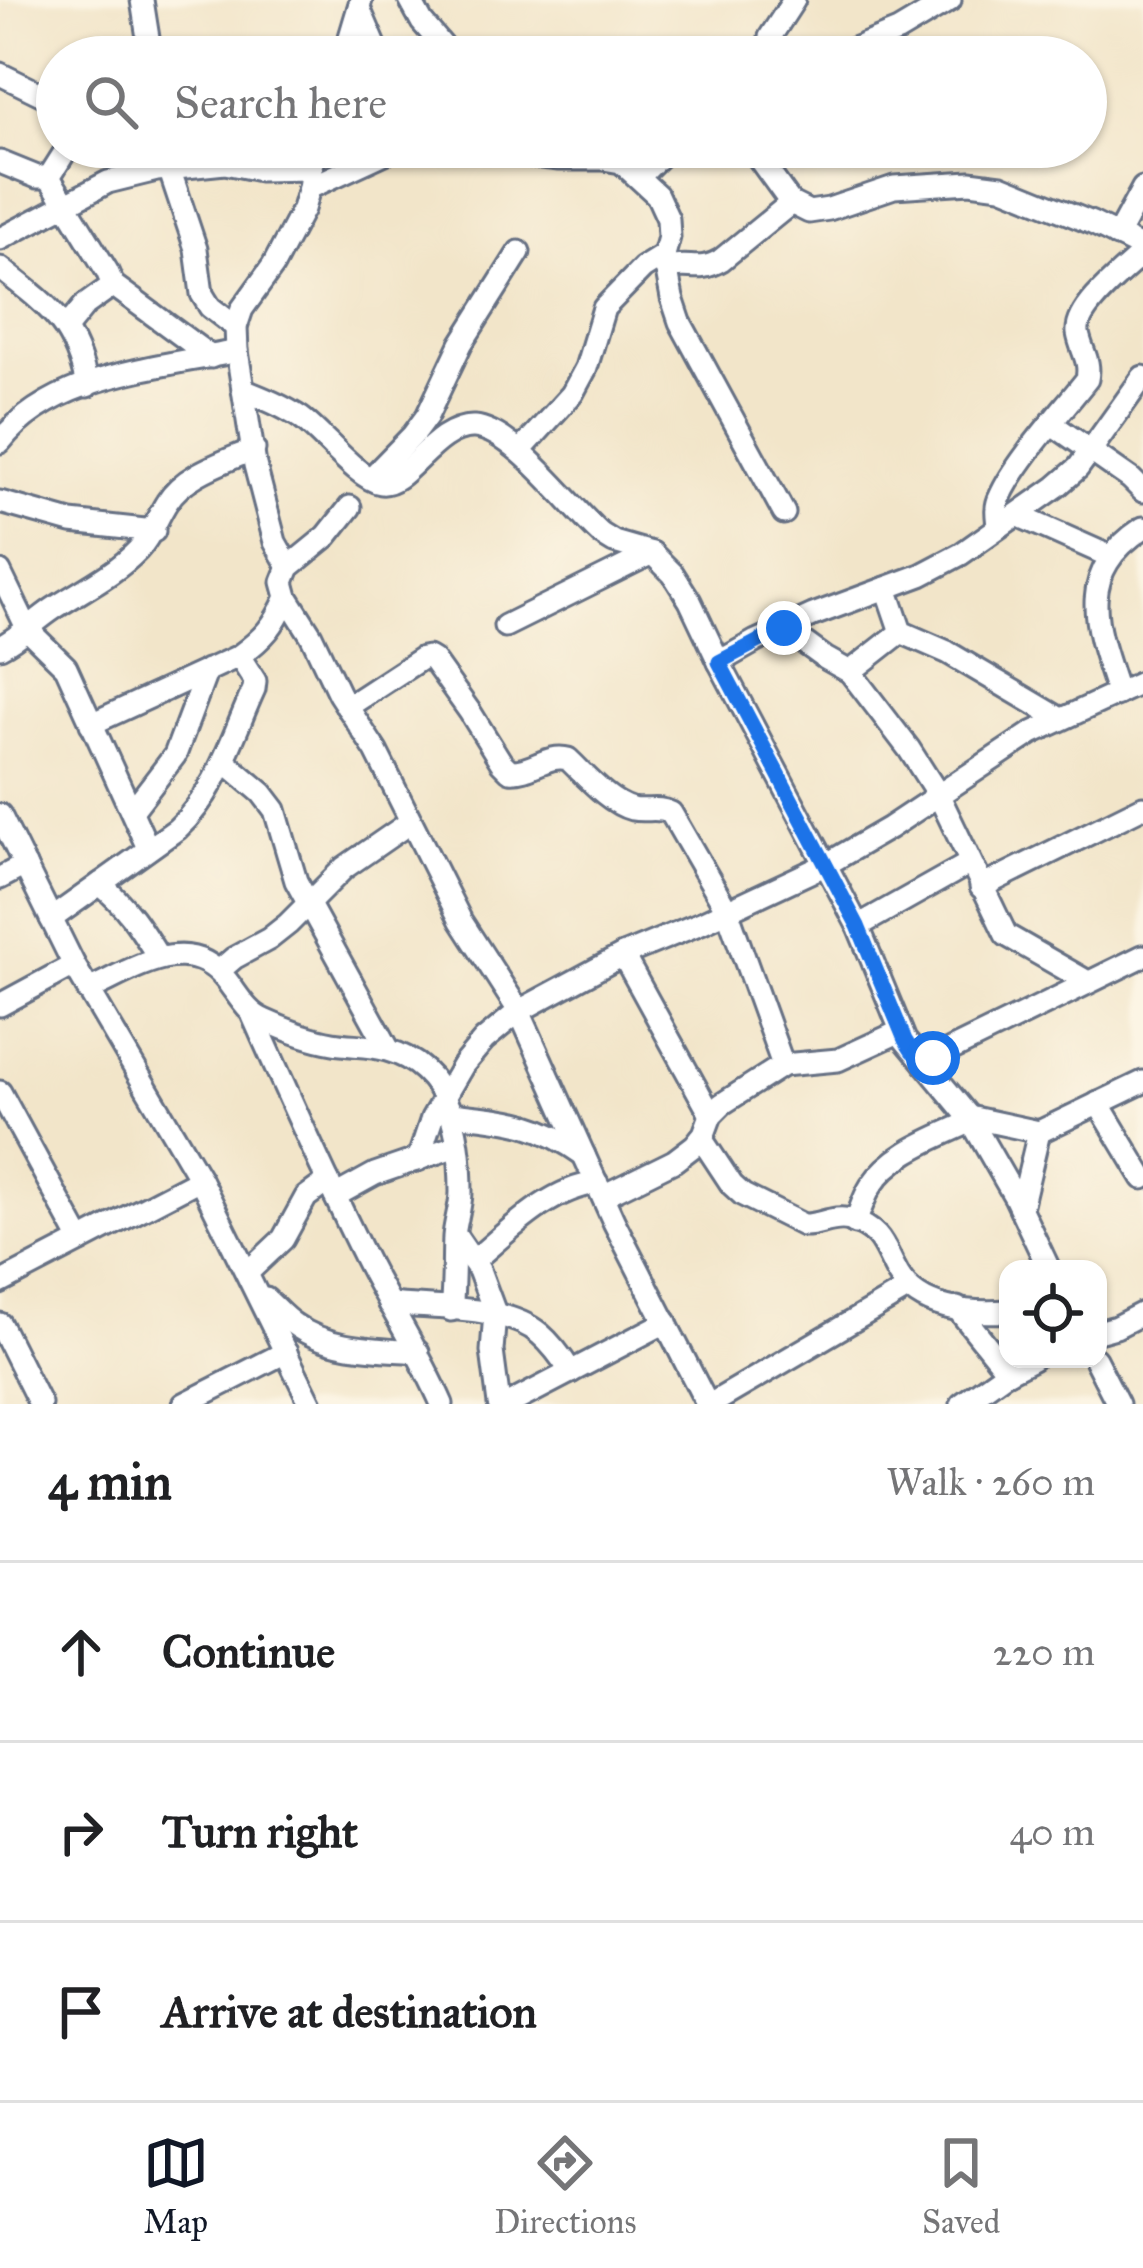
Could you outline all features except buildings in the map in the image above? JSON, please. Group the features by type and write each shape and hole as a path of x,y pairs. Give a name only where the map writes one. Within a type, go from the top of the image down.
{"street":[{"path":"142,0 148,36"},
{"path":"410,0 434,36"},
{"path":"771,36 794,0"},
{"path":"886,36 950,0"},
{"path":"350,36 360,4"},
{"path":"360,4 372,36"},
{"path":"0,74 36,92"},
{"path":"0,162 49,177"},
{"path":"49,177 55,168"},
{"path":"0,239 140,168"},
{"path":"169,168 196,249 202,294 210,308 236,327"},
{"path":"250,168 312,168 302,209 236,327 254,449 275,542 290,567"},
{"path":"628,168 657,194 668,219 665,262 680,322 784,513"},
{"path":"639,177 648,168"},
{"path":"765,168 791,202 809,212 894,187 970,182 1001,186 1092,223 1143,250 1079,319 1078,335 1090,366 1087,379 1000,495 996,508 1008,520 1108,556"},
{"path":"49,177 113,285 212,357"},
{"path":"1117,236 1143,188"},
{"path":"520,451 572,394 586,368 604,308 644,268 665,262 708,267 791,202"},
{"path":"371,478 427,416 461,344 519,252"},
{"path":"0,268 67,327 82,356 87,386"},
{"path":"67,327 85,304 113,285"},
{"path":"0,442 51,400 87,386 237,351"},
{"path":"719,662 784,628 921,575 961,554 1078,468 1143,377"},
{"path":"243,390 305,421 382,483 401,476 439,439 457,430 476,427 498,436 520,451 601,534 652,554 673,574 858,926 901,1031 912,1051 970,1119 1045,1260"},
{"path":"1052,424 1143,491"},
{"path":"0,647 134,554 154,531 168,499 182,487 206,470 254,449"},
{"path":"0,502 71,522 154,531"},
{"path":"350,507 327,536 290,567 283,582 287,596 376,751 461,921 519,1012 600,1190 709,1404 909,1288"},
{"path":"1118,694 1095,616 1098,582 1108,556 1140,537"},
{"path":"505,626 652,554"},
{"path":"0,572 28,630 66,667 148,848"},
{"path":"886,589 901,632 947,652 1059,718"},
{"path":"91,724 239,656 274,625 287,596"},
{"path":"784,628 850,673 909,749 939,796 1006,934 1088,982"},
{"path":"850,673 901,632"},
{"path":"51,919 193,814 224,761 254,689 255,681 239,656"},
{"path":"347,707 428,657 510,771 521,772 559,756 624,807 661,808 671,814 727,910 784,1065"},
{"path":"132,812 175,755 207,670"},
{"path":"418,1160 424,1135 448,1104 463,1065 484,1040 519,1012 623,955 826,864 1031,733 1143,682"},
{"path":"224,761 275,810 296,881 388,1050"},
{"path":"981,887 1143,807"},
{"path":"0,815 74,965 200,1179 311,1404"},
{"path":"219,971 278,932 344,868 410,823"},
{"path":"858,926 970,863"},
{"path":"0,878 25,865"},
{"path":"100,884 135,917 159,958"},
{"path":"623,955 711,1115"},
{"path":"924,1063 1143,956"},
{"path":"88,990 159,958 202,959 219,971 254,1016 332,1189 442,1404"},
{"path":"0,1005 74,965"},
{"path":"254,1016 328,1042 388,1050 421,1067 448,1104 461,1191 454,1234 452,1310"},
{"path":"473,1262 518,1223 565,1192 581,1185 600,1190 674,1161 701,1138 722,1104 784,1065 838,1060 901,1031"},
{"path":"855,1223 872,1184 885,1170 970,1119 1039,1132 1143,1082"},
{"path":"0,1092 81,1241"},
{"path":"1098,1103 1143,1178"},
{"path":"448,1104 529,1124 584,1156"},
{"path":"1021,1208 1039,1132"},
{"path":"701,1138 743,1196 803,1225 838,1219 855,1223 879,1235 900,1278 922,1298 957,1308 999,1311"},
{"path":"251,1280 284,1239 306,1197 456,1146"},
{"path":"0,1283 200,1179"},
{"path":"454,1234 487,1286 495,1313 492,1352 499,1404"},
{"path":"251,1280 296,1327 322,1339 418,1352"},
{"path":"389,1304 495,1313 537,1331 572,1372"},
{"path":"957,1308 1008,1372"},
{"path":"1107,1330 1143,1313"},
{"path":"509,1404 666,1322"},
{"path":"0,1324 40,1404"},
{"path":"184,1404 286,1352"},
{"path":"962,1404 1016,1368"},
{"path":"1100,1368 1118,1404"}],"route":[{"path":"784,628 719,662 858,926 905,1040 924,1063 933,1058"}]}
